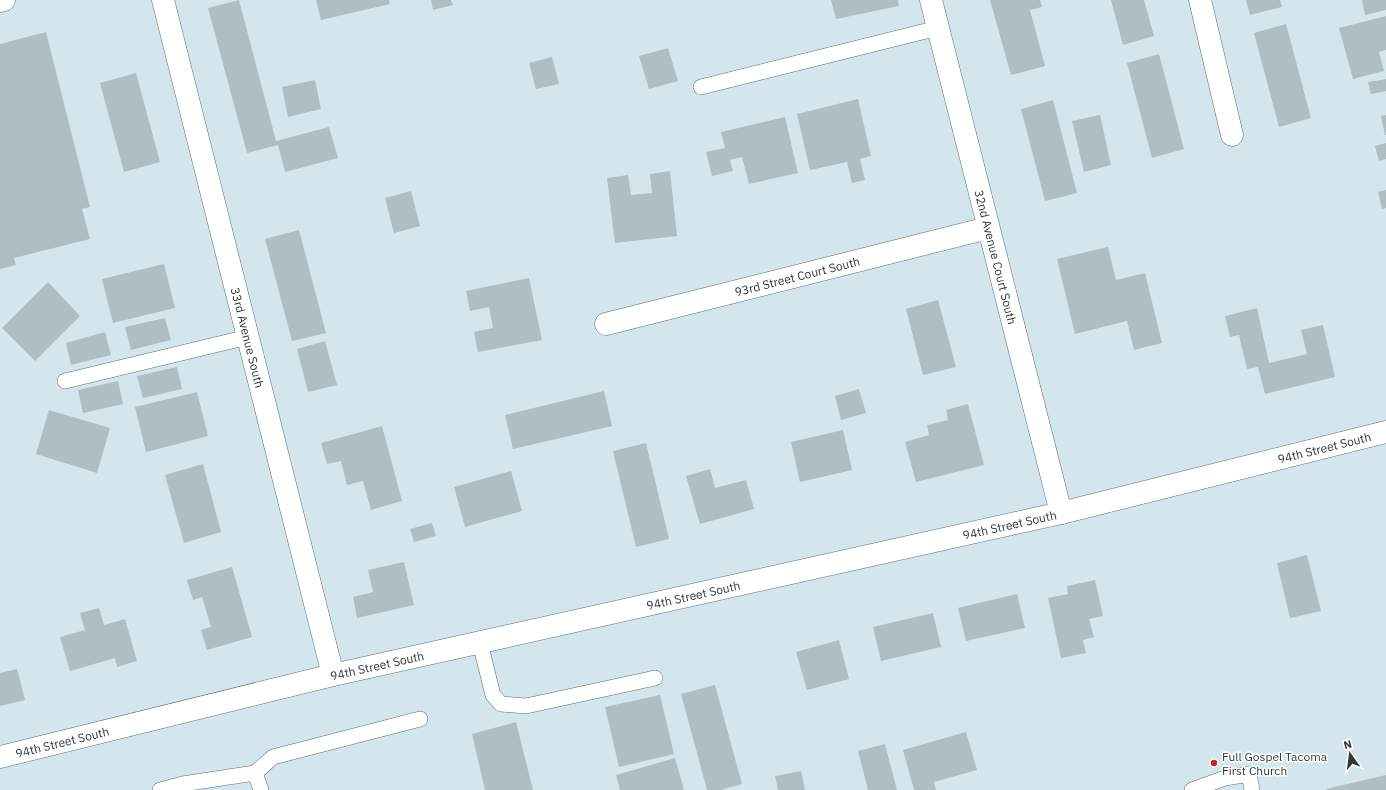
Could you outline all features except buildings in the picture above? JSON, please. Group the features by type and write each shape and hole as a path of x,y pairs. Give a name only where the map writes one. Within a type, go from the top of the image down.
{"street":[{"path":"0,1 4,0"},
{"name":"33rd Avenue South","path":"163,0 333,675"},
{"name":"32nd Avenue Court South","path":"930,0 1061,513"},
{"path":"1200,0 1232,135"},
{"name":"93rd Street Court South","path":"606,324 988,228"},
{"name":"94th Street South","path":"0,757 333,675 1061,513 1386,432"}],"lane":[{"path":"701,87 938,28"},
{"path":"65,381 248,337"},
{"path":"480,643 493,695 501,704 526,706 655,678"},
{"path":"160,790 183,784 255,773 273,757 420,719"},
{"path":"255,773 261,790"},
{"path":"1192,790 1225,778 1249,774 1252,790"}],"place":[{"name":"Full Gospel Tacoma First Church","path":"1214,763"}]}
